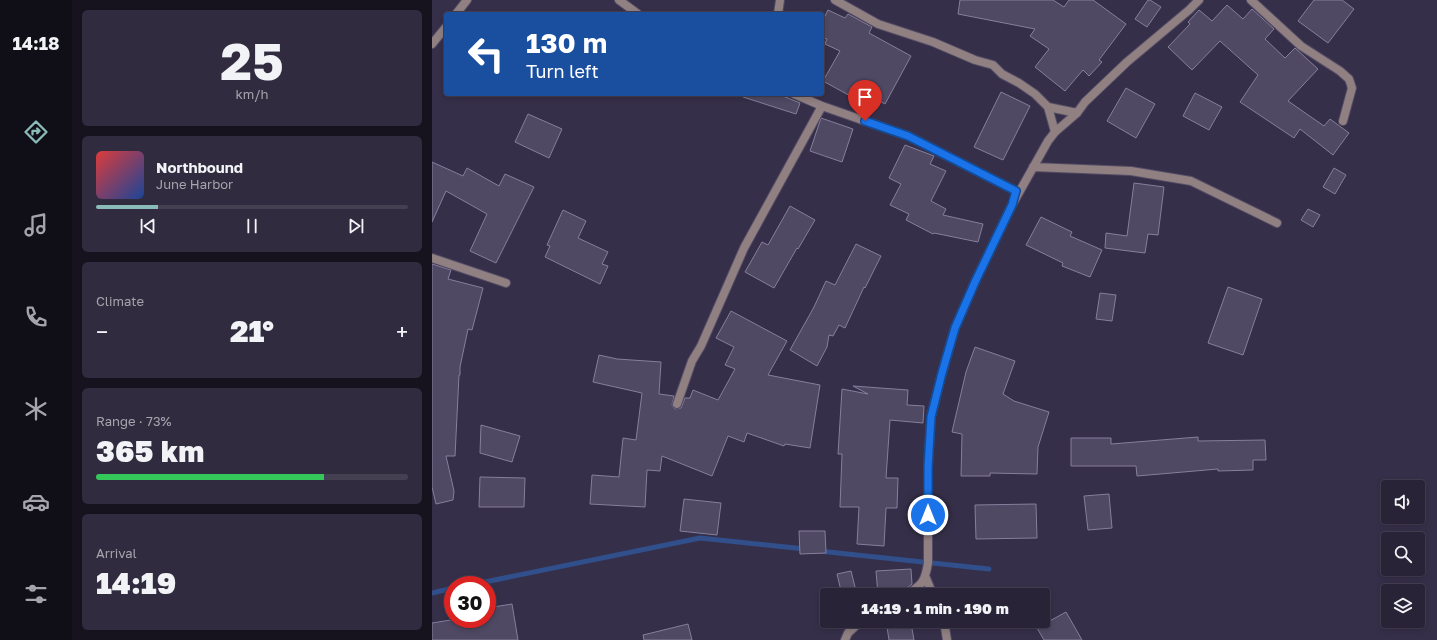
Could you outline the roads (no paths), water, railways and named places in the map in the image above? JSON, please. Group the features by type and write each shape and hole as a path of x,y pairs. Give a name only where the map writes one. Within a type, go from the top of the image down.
{"street":[{"path":"457,12 466,0"},
{"path":"619,0 635,12"},
{"path":"778,12 780,0"},
{"path":"835,0 878,24 925,39 975,60 993,65 1002,74 1035,94 1048,107 1055,132"},
{"path":"918,588 926,578 928,563 928,468 931,417 955,328 975,282 1012,205 1027,177 1055,132 1077,113 1085,102 1127,62 1200,0"},
{"path":"1251,0 1301,46 1340,71 1349,79 1352,88 1343,121"},
{"path":"432,44 444,30"},
{"path":"799,96 822,106 908,136 1016,191"},
{"path":"677,404 692,361 701,346 744,248 822,106"},
{"path":"1048,107 1077,113"},
{"path":"1033,167 1131,171 1191,181 1277,223"},
{"path":"1012,205 1016,191 1027,177"},
{"path":"432,258 506,283"},
{"path":"926,578 930,588"},
{"path":"845,640 848,633 853,628"},
{"path":"945,628 947,640"}],"waterway":[{"path":"496,580 700,538 805,549"},
{"path":"819,551 989,569"},
{"path":"432,593 444,590"}]}
